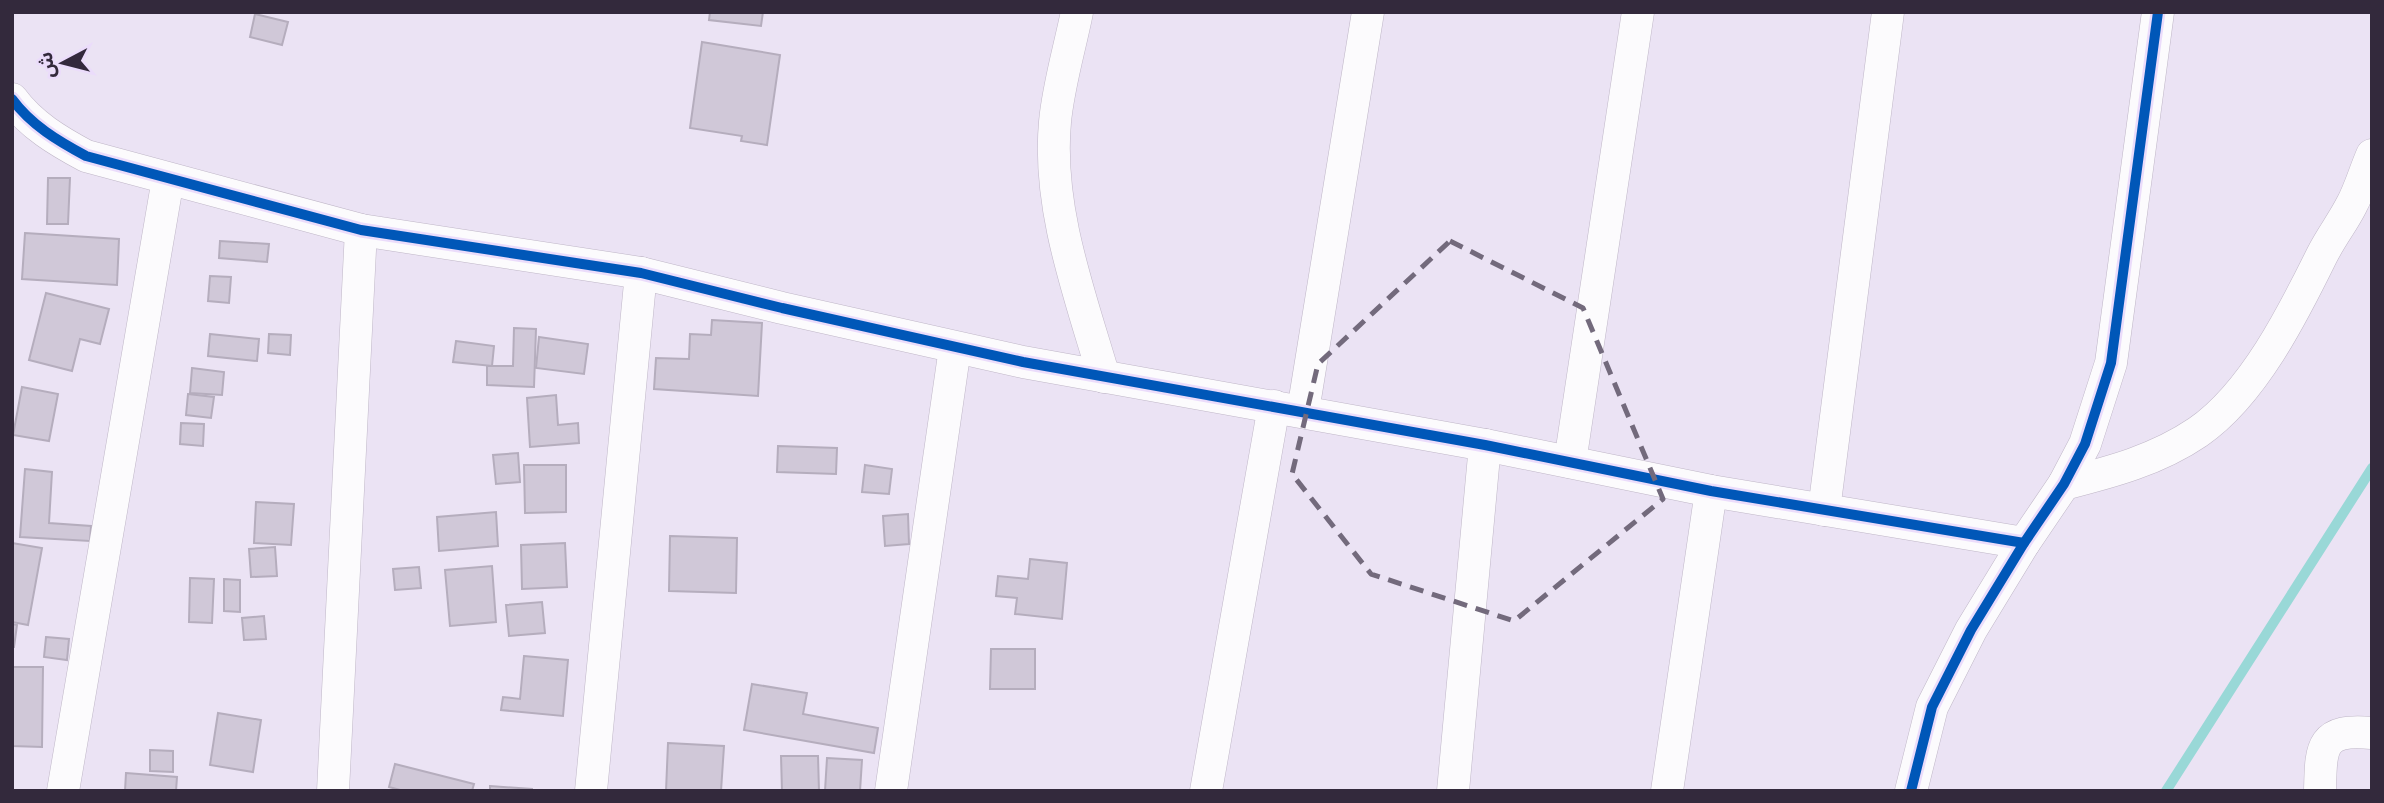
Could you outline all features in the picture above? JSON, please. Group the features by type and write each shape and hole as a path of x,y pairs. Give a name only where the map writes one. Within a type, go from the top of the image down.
{"street":[{"path":"1077,12 1055,122 1056,195 1104,377"},
{"path":"1206,791 1289,409 1368,12"},
{"path":"1570,462 1637,12"},
{"path":"1824,510 1888,12"},
{"path":"1911,791 1932,707 1971,630 2064,484 2085,444 2111,363 2158,12"},
{"path":"12,99 47,133 86,156 361,230 641,273 955,348 1485,445 1711,491 2024,543"},
{"path":"2064,484 2158,456 2198,432 2232,403 2259,365 2305,288 2354,201 2372,155"},
{"path":"62,791 168,178"},
{"path":"333,791 361,230"},
{"path":"591,791 641,273"},
{"path":"891,791 955,348"},
{"path":"1453,791 1485,445"},
{"path":"1667,791 1711,491"},
{"path":"2319,791 2321,755 2332,738 2351,731 2372,733"}],"highlighted area":[{"path":"1450,241 1583,308 1663,499 1514,621 1371,574 1292,474 1318,364"}],"building":[{"path":"710,12 763,12 761,26 709,20"},
{"path":"255,14 288,22 282,45 250,37"},
{"path":"702,42 780,55 767,145 741,141 742,136 690,128"},
{"path":"48,178 70,178 68,224 47,224"},
{"path":"25,233 119,239 117,285 22,279"},
{"path":"220,241 269,244 267,262 219,258"},
{"path":"210,276 231,277 229,303 208,301"},
{"path":"46,293 109,309 100,344 80,339 72,371 29,360"},
{"path":"712,320 762,323 758,396 654,389 656,358 689,359 690,334 711,335"},
{"path":"514,328 536,329 534,387 487,385 487,366 513,366"},
{"path":"210,334 259,339 257,361 208,356"},
{"path":"269,334 291,335 290,355 268,353"},
{"path":"539,337 588,344 584,374 536,368"},
{"path":"456,341 494,346 492,366 453,362"},
{"path":"192,368 224,372 222,395 190,393"},
{"path":"22,387 58,394 49,441 13,435"},
{"path":"188,394 214,397 211,418 186,415"},
{"path":"556,395 558,425 578,423 579,443 530,447 527,398"},
{"path":"181,423 204,424 203,446 180,444"},
{"path":"778,446 837,448 836,474 777,472"},
{"path":"518,453 520,482 496,484 493,455"},
{"path":"524,465 566,465 566,512 525,513"},
{"path":"865,465 892,469 889,494 862,492"},
{"path":"25,469 52,472 49,523 91,526 90,541 20,537"},
{"path":"256,502 294,504 291,545 254,543"},
{"path":"496,512 498,546 439,551 437,517"},
{"path":"908,514 909,544 885,546 883,516"},
{"path":"670,536 737,538 736,593 669,591"},
{"path":"12,543 42,548 28,625 12,622"},
{"path":"565,543 567,587 522,589 521,545"},
{"path":"275,547 277,576 251,577 249,549"},
{"path":"1030,559 1067,563 1062,619 1015,614 1017,598 996,596 998,576 1028,579"},
{"path":"492,566 496,622 450,626 445,570"},
{"path":"419,567 421,588 395,590 393,569"},
{"path":"190,578 214,579 212,623 189,622"},
{"path":"224,579 240,580 240,612 224,611"},
{"path":"542,602 545,633 509,636 506,605"},
{"path":"264,616 266,639 244,640 242,618"},
{"path":"12,624 17,625 14,647 12,647"},
{"path":"46,637 69,639 67,660 44,657"},
{"path":"991,649 1035,649 1035,689 990,689"},
{"path":"524,656 568,660 563,716 501,710 503,697 520,699"},
{"path":"12,667 43,667 42,747 12,746"},
{"path":"752,684 807,693 803,714 878,728 874,753 744,730"},
{"path":"218,713 261,720 253,772 210,765"},
{"path":"668,743 724,746 721,791 666,791"},
{"path":"150,750 173,751 173,772 150,771"},
{"path":"781,756 818,756 819,791 782,791"},
{"path":"827,758 862,760 860,791 825,791"},
{"path":"395,764 474,784 472,791 404,791 389,787"},
{"path":"126,773 177,777 176,791 125,791"},
{"path":"490,786 532,789 532,791 490,791"}],"waterway":[{"path":"2166,791 2372,468"}],"cycle path":[{"path":"1911,791 1932,707 1971,630 2064,484 2085,444 2111,363 2158,12"},
{"path":"12,99 36,125 86,156 361,230 641,273 1023,362 1485,445 1711,491 2024,543"}]}
